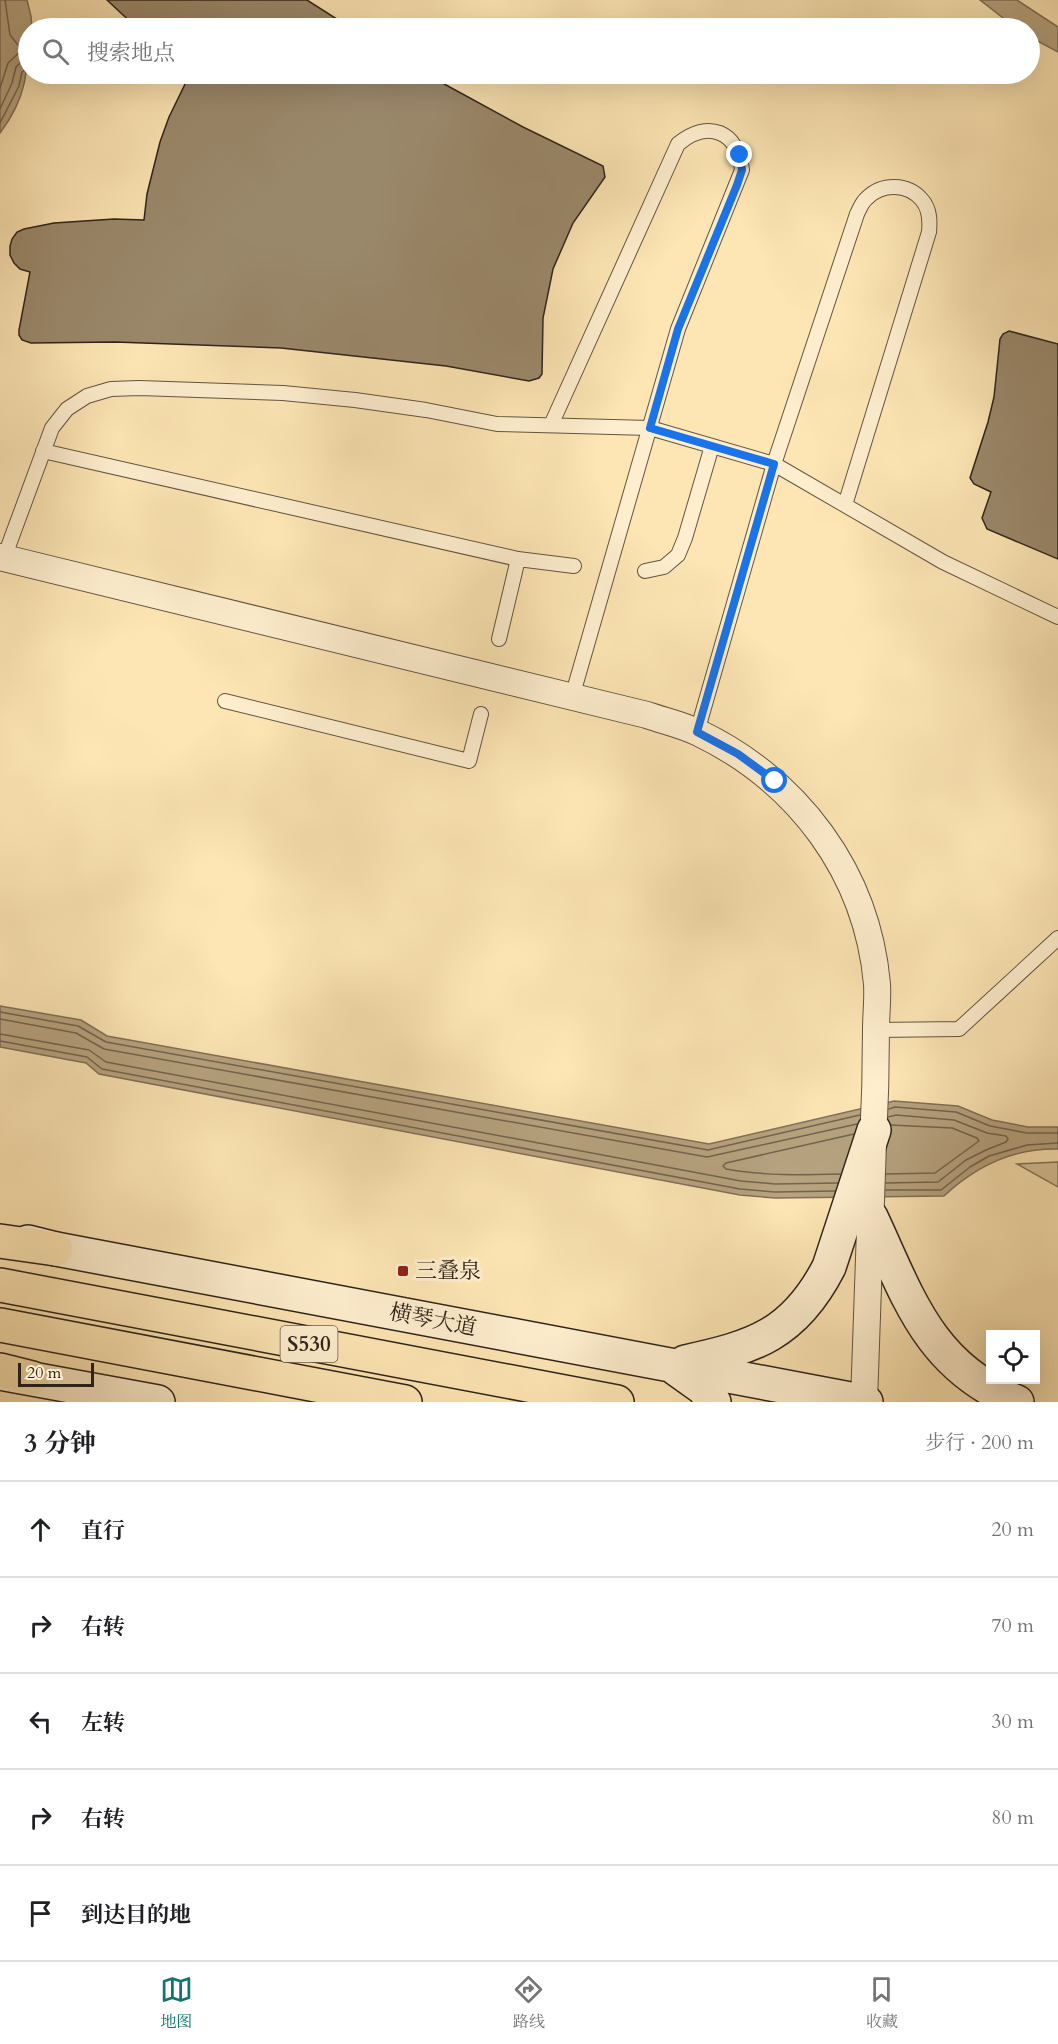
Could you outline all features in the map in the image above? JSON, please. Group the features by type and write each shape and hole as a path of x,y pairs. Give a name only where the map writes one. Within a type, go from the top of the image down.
{"main road":[{"path":"671,1365 747,1347 787,1323 804,1307 818,1288 858,1216 874,1130"},
{"path":"858,1216 917,1316 949,1359 992,1391 1017,1402"},
{"name":"横琴大道","path":"0,1235 56,1249 864,1402"},
{"path":"0,1241 56,1249"},
{"name":"S530","path":"0,1285 617,1402"},
{"name":"S530","path":"0,1325 405,1402"},
{"path":"671,1365 703,1388 714,1402"},
{"path":"0,1372 158,1402"}],"street":[{"path":"2,558 647,715 697,732 738,754 775,781 807,815 834,853 855,894 869,938 877,984 874,1130"},
{"path":"858,1216 864,1402"}],"lane":[{"path":"551,425 678,144 689,134 704,130 720,133 732,142 740,155 742,170 678,329 572,697"},
{"path":"697,732 774,464 857,214 865,199 878,189 894,186 910,190 923,201 930,216 929,232 845,505"},
{"path":"2,558 52,428 67,409 87,396 111,389 211,389 283,393 406,407 497,424 650,428 774,464 943,562 1058,617"},
{"path":"645,572 664,567 678,555 712,446"},
{"path":"43,451 518,560 574,566"},
{"path":"499,639 518,560"},
{"path":"225,701 469,761 481,714"},
{"path":"876,1030 959,1029 1058,938"}],"shaded area":[{"path":"1058,1162 1058,1187 1017,1164"}],"water":[{"path":"0,0 27,0 31,18 18,18 18,84 24,84 16,108 0,133"},
{"path":"980,0 1017,0 1058,27 1058,52 1040,42 1040,18 1003,18"},
{"path":"0,1006 81,1020 107,1036 709,1144 894,1101 958,1106 992,1120 1028,1127 1058,1127 1058,1149 1026,1152 996,1161 969,1176 944,1196 775,1198 740,1195 99,1074 86,1063 0,1047"}],"building":[{"path":"107,0 307,0 335,18 126,18"},
{"path":"185,84 444,84 523,127 603,166 605,177 573,223 553,269 543,318 542,374 539,378 529,381 446,366 281,348 115,342 31,343 22,340 19,330 30,272 20,269 14,263 10,255 12,239 17,232 24,229 54,223 114,219 144,220 147,194 169,117"},
{"path":"1009,331 1058,344 1058,559 987,529 982,518 991,492 974,484 970,478 994,397 1000,339"}],"place":[{"name":"三叠泉","path":"403,1271"}],"route":[{"path":"740,155 742,170 678,329 650,428 774,464 697,732 738,754 775,781"}]}
